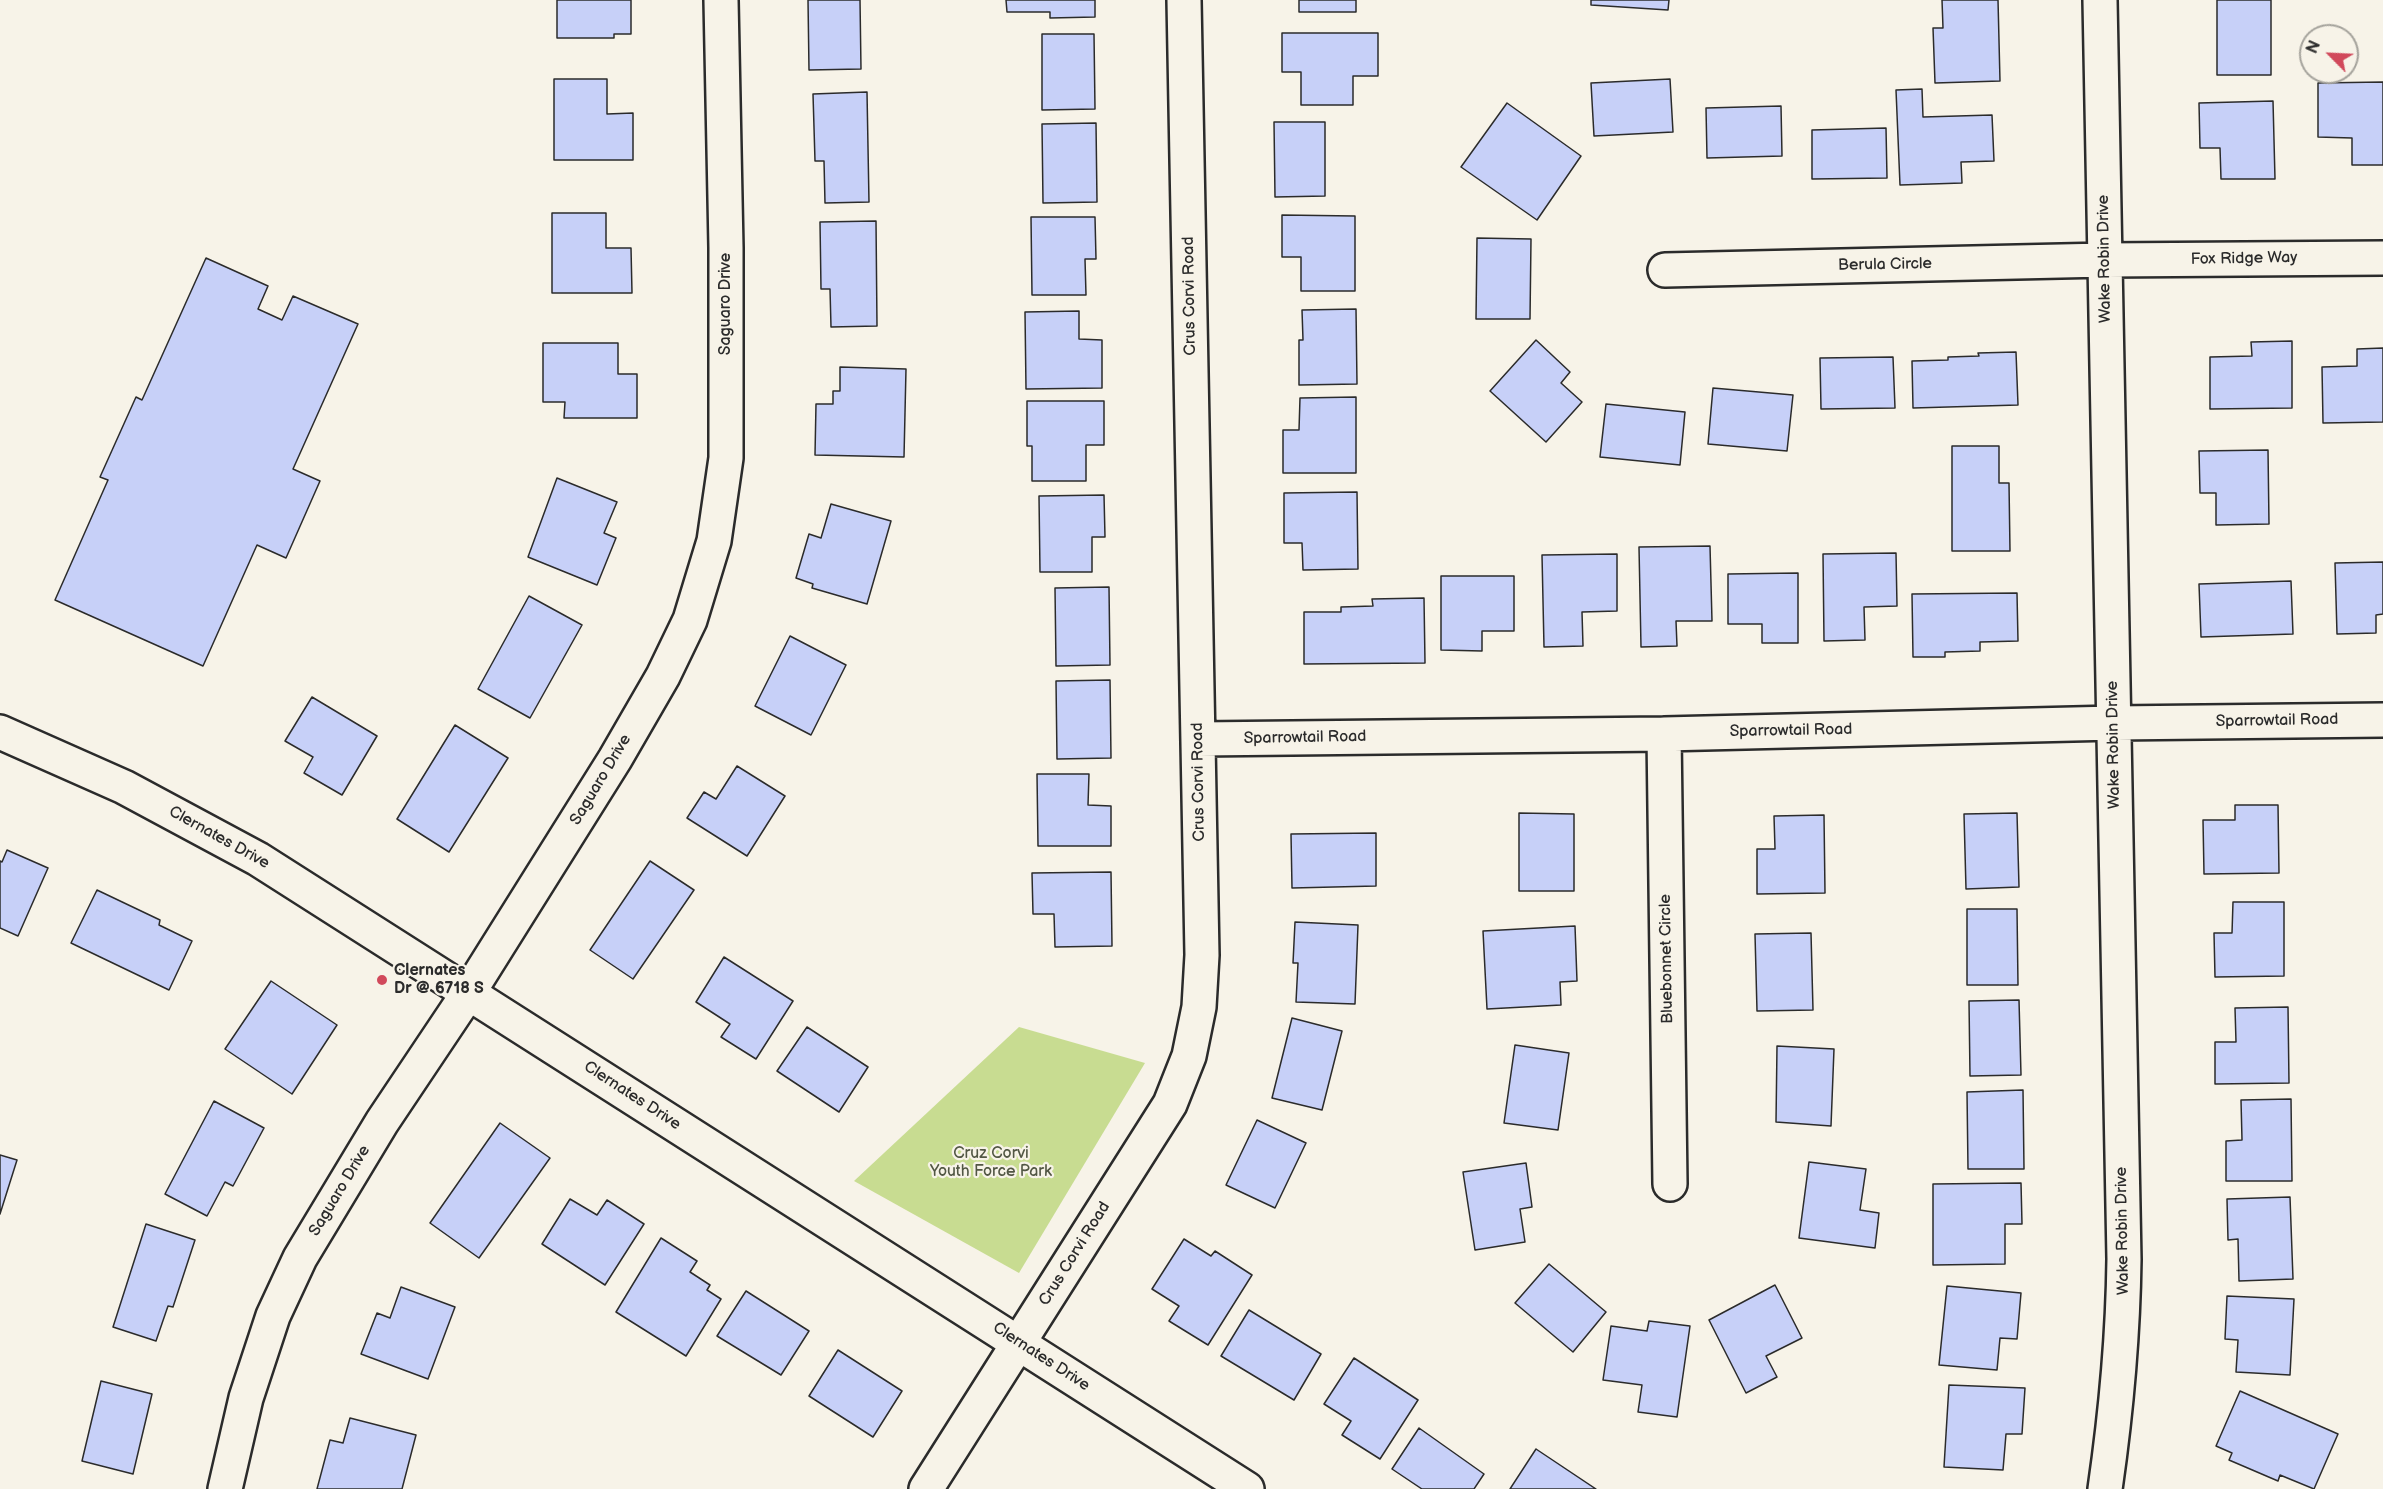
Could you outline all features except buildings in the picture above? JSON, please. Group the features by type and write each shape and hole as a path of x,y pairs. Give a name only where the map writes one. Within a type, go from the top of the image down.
{"street":[{"name":"Saguaro Drive","path":"225,1489 250,1388 273,1316 300,1258 382,1122 470,992 615,759 663,676 690,620 714,541 726,458 726,248 721,0"},
{"name":"Crus Corvi Road","path":"926,1489 1170,1104 1189,1056 1199,1007 1202,955 1199,739 1184,0"},
{"name":"Wake Robin Drive","path":"2100,0 2124,1259 2119,1375 2105,1489"},
{"name":"Fox Ridge Way","path":"2105,260 2383,258"},
{"name":"Berula Circle","path":"1665,270 2105,260"},
{"name":"Sparrowtail Road","path":"1199,739 1664,734 2114,723 2383,720"},
{"name":"Clernates Drive","path":"0,732 124,787 215,834 470,992 1247,1489"},
{"name":"Bluebonnet Circle","path":"1664,734 1670,1184"}],"green space":[{"name":"Cruz Corvi Youth Force Park","path":"1019,1027 1145,1063 1019,1273 854,1181"}],"place":[{"name":"Clernates Dr @ 6718 S","path":"382,980"}]}
